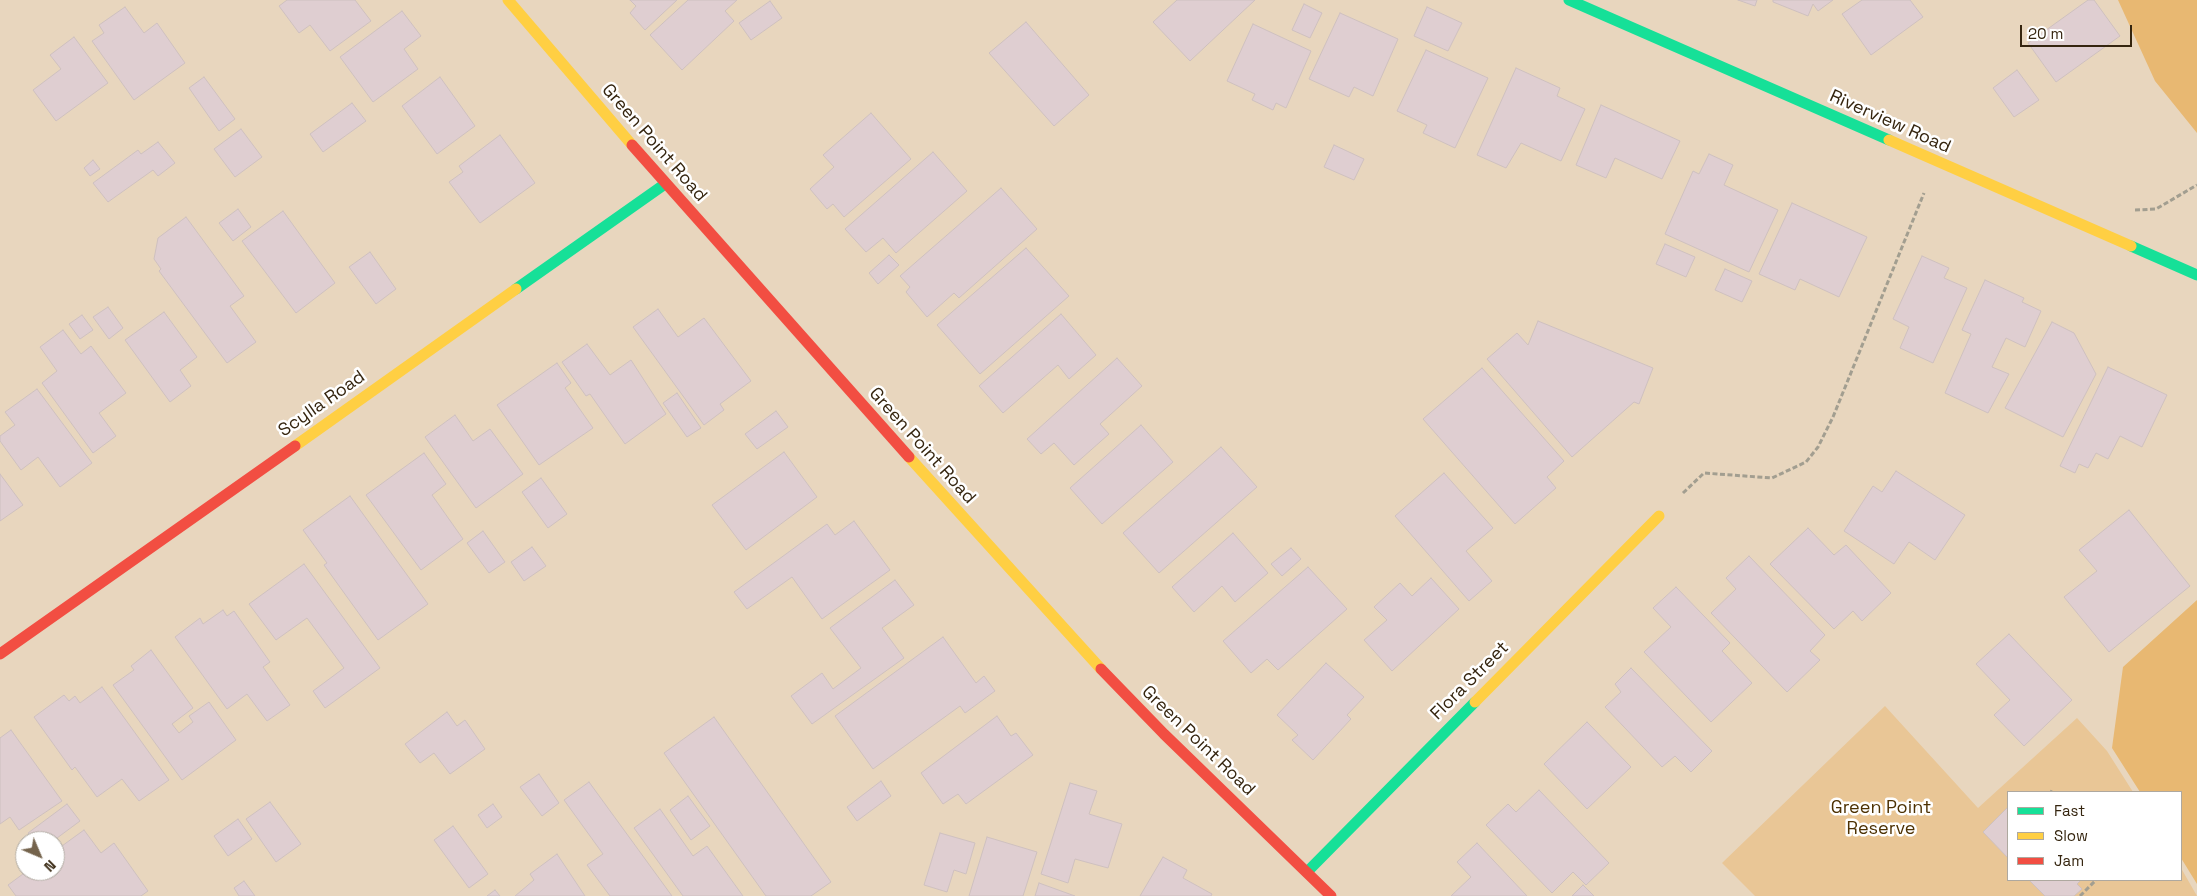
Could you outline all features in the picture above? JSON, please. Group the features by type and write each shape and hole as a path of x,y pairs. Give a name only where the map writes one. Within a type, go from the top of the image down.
{"street":[{"name":"Green Point Road","path":"508,0 665,184 1081,649 1164,734 1331,896"},
{"name":"Riverview Road","path":"1569,0 2197,275"},
{"name":"Scylla Road","path":"0,654 665,184"},
{"name":"Flora Street","path":"1307,872 1659,516"}],"path":[{"path":"1659,516 1704,473 1772,478 1806,462 1818,447 1833,417 1937,162"},
{"path":"2130,211 2156,209 2197,185"},
{"path":"2080,896 2095,881"}],"green space":[{"name":"Green Point Reserve","path":"1885,706 1978,808 2077,718 2107,751 2132,791 2007,791 2007,881 2182,881 2182,870 2197,896 1755,896 1722,863"}],"shaded area":[{"path":"2118,0 2197,0 2197,133 2155,81"},
{"path":"2197,600 2197,884 2182,860 2182,791 2139,791 2112,748 2123,667"}],"building":[{"path":"287,0 355,0 371,21 330,51 310,25 299,33 279,6"},
{"path":"630,0 677,0 645,30 630,13 636,6"},
{"path":"688,0 737,0 725,11 734,21 682,70 650,35"},
{"path":"1177,0 1255,0 1190,61 1153,22"},
{"path":"1738,0 1757,0 1755,6"},
{"path":"1773,0 1833,0 1818,11 1813,4 1808,16 1773,2"},
{"path":"1862,0 1910,0 1923,17 1871,55 1842,14"},
{"path":"2088,0 2094,0 2120,36 2056,82 2028,43"},
{"path":"770,1 782,18 751,40 739,23"},
{"path":"1304,4 1322,13 1310,38 1292,30"},
{"path":"125,7 144,33 157,23 185,63 134,100 92,41 104,33 99,25"},
{"path":"1427,7 1462,23 1448,51 1414,36"},
{"path":"402,11 421,36 404,49 418,69 373,102 340,57"},
{"path":"1340,13 1398,39 1373,96 1354,87 1349,97 1309,79"},
{"path":"1026,22 1089,95 1054,126 989,53"},
{"path":"1253,24 1311,51 1286,108 1276,103 1273,110 1252,100 1255,94 1227,81"},
{"path":"74,37 108,83 56,121 33,90 61,69 50,55"},
{"path":"1426,50 1488,78 1455,148 1423,133 1427,125 1397,111"},
{"path":"1516,68 1560,88 1557,96 1585,109 1561,161 1521,143 1506,168 1477,155"},
{"path":"2017,70 2039,100 2014,117 1993,88"},
{"path":"204,77 235,119 219,131 189,88"},
{"path":"440,77 475,126 437,154 402,106"},
{"path":"352,103 366,121 323,152 310,134"},
{"path":"1601,105 1680,141 1662,179 1615,158 1606,178 1576,165"},
{"path":"871,113 911,159 844,217 833,204 827,209 810,189 834,167 823,155"},
{"path":"241,129 262,157 235,177 214,149"},
{"path":"500,135 535,183 480,223 449,182 463,172 459,166"},
{"path":"158,142 175,163 158,176 153,170 108,202 93,183 138,150 141,154"},
{"path":"1334,145 1364,159 1354,180 1324,167"},
{"path":"933,152 967,191 896,253 883,238 866,252 845,229"},
{"path":"1709,154 1733,165 1724,185 1778,210 1749,272 1665,234 1693,171 1699,174"},
{"path":"93,160 100,169 90,176 84,168"},
{"path":"1001,188 1037,229 959,298 954,293 927,317 906,292 910,287 900,276"},
{"path":"1792,203 1867,237 1839,297 1800,279 1795,290 1759,274"},
{"path":"238,209 251,227 233,241 219,223"},
{"path":"283,211 335,283 296,313 242,241"},
{"path":"186,217 244,296 230,306 256,342 227,363 159,271 161,269 154,259 158,238"},
{"path":"1665,244 1695,257 1686,277 1656,264"},
{"path":"1026,248 1069,296 980,374 937,325"},
{"path":"370,252 396,289 376,304 349,267"},
{"path":"889,255 899,265 878,284 869,273"},
{"path":"1922,256 1949,268 1944,278 1967,288 1933,363 1900,348 1909,327 1893,319"},
{"path":"1725,269 1752,281 1742,302 1715,290"},
{"path":"1985,280 2024,298 2022,302 2041,311 2025,347 2006,338 1992,367 2009,374 1988,413 1945,393 1971,334 1962,330"},
{"path":"108,307 123,328 109,339 93,317"},
{"path":"658,309 678,337 704,318 751,381 720,404 724,410 704,425 633,327"},
{"path":"164,312 197,357 180,370 191,386 170,402 125,340"},
{"path":"1061,314 1096,355 1069,379 1058,365 1003,413 979,386"},
{"path":"82,315 93,330 80,339 69,324"},
{"path":"1538,321 1653,368 1639,404 1634,402 1572,457 1487,359 1517,333 1528,345"},
{"path":"2052,322 2074,333 2096,374 2063,437 2005,408"},
{"path":"63,330 81,354 91,346 126,393 99,413 116,436 93,453 42,383 57,371 40,347"},
{"path":"587,344 610,375 631,360 666,414 625,444 590,394 586,396 562,362"},
{"path":"1117,358 1142,386 1100,424 1109,434 1074,465 1054,443 1041,454 1027,439"},
{"path":"557,363 571,383 565,388 593,428 539,465 497,405"},
{"path":"2108,367 2167,395 2142,447 2120,436 2108,459 2096,453 2088,468 2079,464 2075,473 2060,466"},
{"path":"1482,368 1564,461 1547,477 1556,488 1515,524 1423,419"},
{"path":"37,389 92,463 60,487 38,457 21,470 0,441 0,436 15,425 5,412"},
{"path":"677,393 701,428 687,437 663,403"},
{"path":"776,411 788,427 757,449 745,434"},
{"path":"455,415 473,441 490,429 523,474 476,508 425,437"},
{"path":"1141,425 1173,462 1102,524 1070,488"},
{"path":"1221,447 1257,487 1159,573 1123,533"},
{"path":"784,452 817,497 746,550 712,505"},
{"path":"424,453 446,484 432,495 463,539 421,570 366,495"},
{"path":"1896,471 1965,515 1935,560 1909,542 1894,564 1844,531 1873,486 1882,492"},
{"path":"1444,473 1493,528 1466,551 1492,581 1469,601 1395,516"},
{"path":"0,474 23,505 0,521"},
{"path":"541,478 567,514 548,528 522,492"},
{"path":"350,496 428,604 378,640 324,565 327,563 303,530"},
{"path":"2129,510 2190,586 2109,652 2064,597 2097,571 2079,550"},
{"path":"854,521 890,570 822,619 792,577 747,609 734,592 827,524 835,535"},
{"path":"1808,528 1834,555 1846,545 1891,593 1862,621 1853,611 1834,629 1770,564"},
{"path":"483,531 505,562 489,573 467,543"},
{"path":"1233,533 1268,573 1235,602 1222,586 1194,612 1172,587"},
{"path":"532,547 546,566 524,581 511,562"},
{"path":"1291,548 1301,559 1282,576 1271,564"},
{"path":"1749,556 1825,635 1810,651 1820,660 1787,692 1711,613 1736,589 1726,578"},
{"path":"304,564 380,668 325,708 313,691 344,668 307,618 276,640 249,604"},
{"path":"1308,567 1347,609 1278,670 1267,659 1251,673 1223,641"},
{"path":"1431,578 1459,609 1392,671 1364,640 1387,620 1374,607 1400,583 1412,596"},
{"path":"895,580 914,605 882,628 904,658 812,724 791,696 822,673 833,689 861,668 830,628"},
{"path":"1676,587 1730,643 1722,651 1752,683 1711,722 1644,652 1671,627 1653,608"},
{"path":"223,610 227,616 234,611 270,662 263,667 290,705 267,721 247,694 227,709 175,637 200,618 203,624"},
{"path":"2009,634 2072,700 2024,746 1994,715 2010,700 1976,664"},
{"path":"943,637 976,683 984,676 995,691 965,713 960,706 873,769 835,716"},
{"path":"151,650 193,708 172,724 179,733 193,722 189,716 209,702 236,740 182,780 113,685 134,670 131,666"},
{"path":"1326,663 1364,697 1347,715 1351,719 1313,760 1292,740 1298,735 1277,715"},
{"path":"1631,668 1712,751 1691,772 1675,756 1662,767 1605,707 1621,692 1615,684"},
{"path":"102,687 169,780 139,801 122,779 97,797 75,767 72,770 34,717 64,695 69,701 75,696 80,703"},
{"path":"447,712 457,726 465,720 485,749 450,774 434,753 420,763 405,744"},
{"path":"997,716 1011,736 1016,733 1033,755 966,804 958,794 943,804 921,773"},
{"path":"714,717 831,882 811,896 766,896 664,753"},
{"path":"1587,722 1631,767 1587,809 1544,764"},
{"path":"11,730 62,801 19,830 10,817 0,824 0,738"},
{"path":"539,774 559,803 542,816 520,787"},
{"path":"881,781 891,796 857,821 847,807"},
{"path":"589,782 672,896 610,896 587,865 603,854 564,800"},
{"path":"1070,783 1097,791 1089,814 1122,824 1108,868 1075,859 1068,883 1041,874"},
{"path":"1539,790 1609,863 1586,885 1573,872 1552,893 1486,825 1508,804 1516,812"},
{"path":"688,796 710,826 691,840 670,810"},
{"path":"270,802 301,844 276,862 246,819"},
{"path":"67,804 80,821 65,832 31,831"},
{"path":"493,804 502,817 487,828 478,815"},
{"path":"2007,808 2007,857 1983,832"},
{"path":"660,809 693,856 707,846 743,896 683,896 634,828"},
{"path":"238,819 252,839 228,856 214,836"},
{"path":"453,826 488,874 469,888 434,840"},
{"path":"84,830 101,853 114,843 148,891 141,896 16,896 8,885 15,880 65,881 65,844"},
{"path":"940,833 975,843 966,874 954,870 947,892 924,885"},
{"path":"987,837 1037,852 1023,896 969,896"},
{"path":"1477,843 1527,896 1451,896 1471,877 1457,862"},
{"path":"557,854 585,896 515,896 534,880 530,874"},
{"path":"1163,857 1187,870 1183,878 1212,894 1211,896 1140,896"},
{"path":"244,881 255,896 239,896 234,888"},
{"path":"2030,881 2080,881 2077,884 2082,889 2074,896 2045,896"},
{"path":"1039,883 1075,896 1035,896"},
{"path":"1583,885 1594,896 1572,896"},
{"path":"495,890 500,896 487,896"}],"traffic: fast":[{"path":"1569,0 1889,140"},
{"path":"516,289 665,184"},
{"path":"2131,246 2197,275"},
{"path":"1307,872 1475,702"}],"traffic: slow":[{"path":"508,0 632,145"},
{"path":"1889,140 2131,246"},
{"path":"295,446 516,289"},
{"path":"909,457 1101,669"},
{"path":"1475,702 1659,516"}],"traffic: jam":[{"path":"632,145 909,457"},
{"path":"0,654 295,446"},
{"path":"1101,669 1164,734 1331,896"}]}
